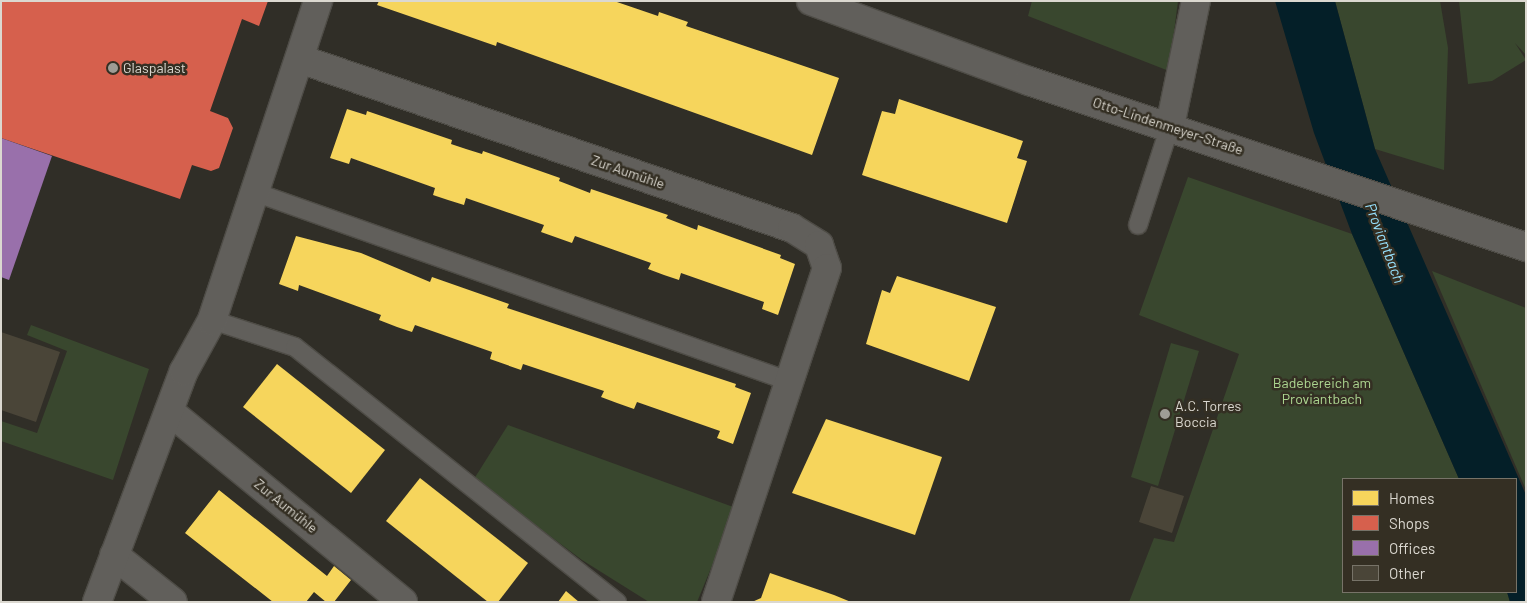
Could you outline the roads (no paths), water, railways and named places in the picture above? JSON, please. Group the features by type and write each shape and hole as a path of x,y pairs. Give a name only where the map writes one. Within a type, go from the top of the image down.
{"street":[{"path":"97,602 184,371 212,320 257,193 318,1"},
{"name":"Otto-Lindenmeyer-Straße","path":"811,1 1526,247"},
{"path":"1170,126 1196,1"},
{"name":"Zur Aumühle","path":"300,59 792,228 819,245 826,268 792,382 716,602"},
{"name":"Zur Aumühle","path":"169,410 403,602"},
{"path":"114,555 173,602"}],"lane":[{"path":"1138,225 1170,126"},
{"path":"257,193 792,382"},
{"path":"212,320 295,347 617,602"}],"water":[{"name":"Proviantbach","path":"1275,1 1335,1 1375,149 1526,495 1526,602 1510,602 1507,593 1517,593 1517,478 1459,478 1352,234 1314,133"}],"place":[{"name":"Glaspalast","path":"113,68"},
{"name":"A.C. Torres Boccia","path":"1165,414"}],"park label":[{"name":"Badebereich am Proviantbach","path":"1322,392"}]}
